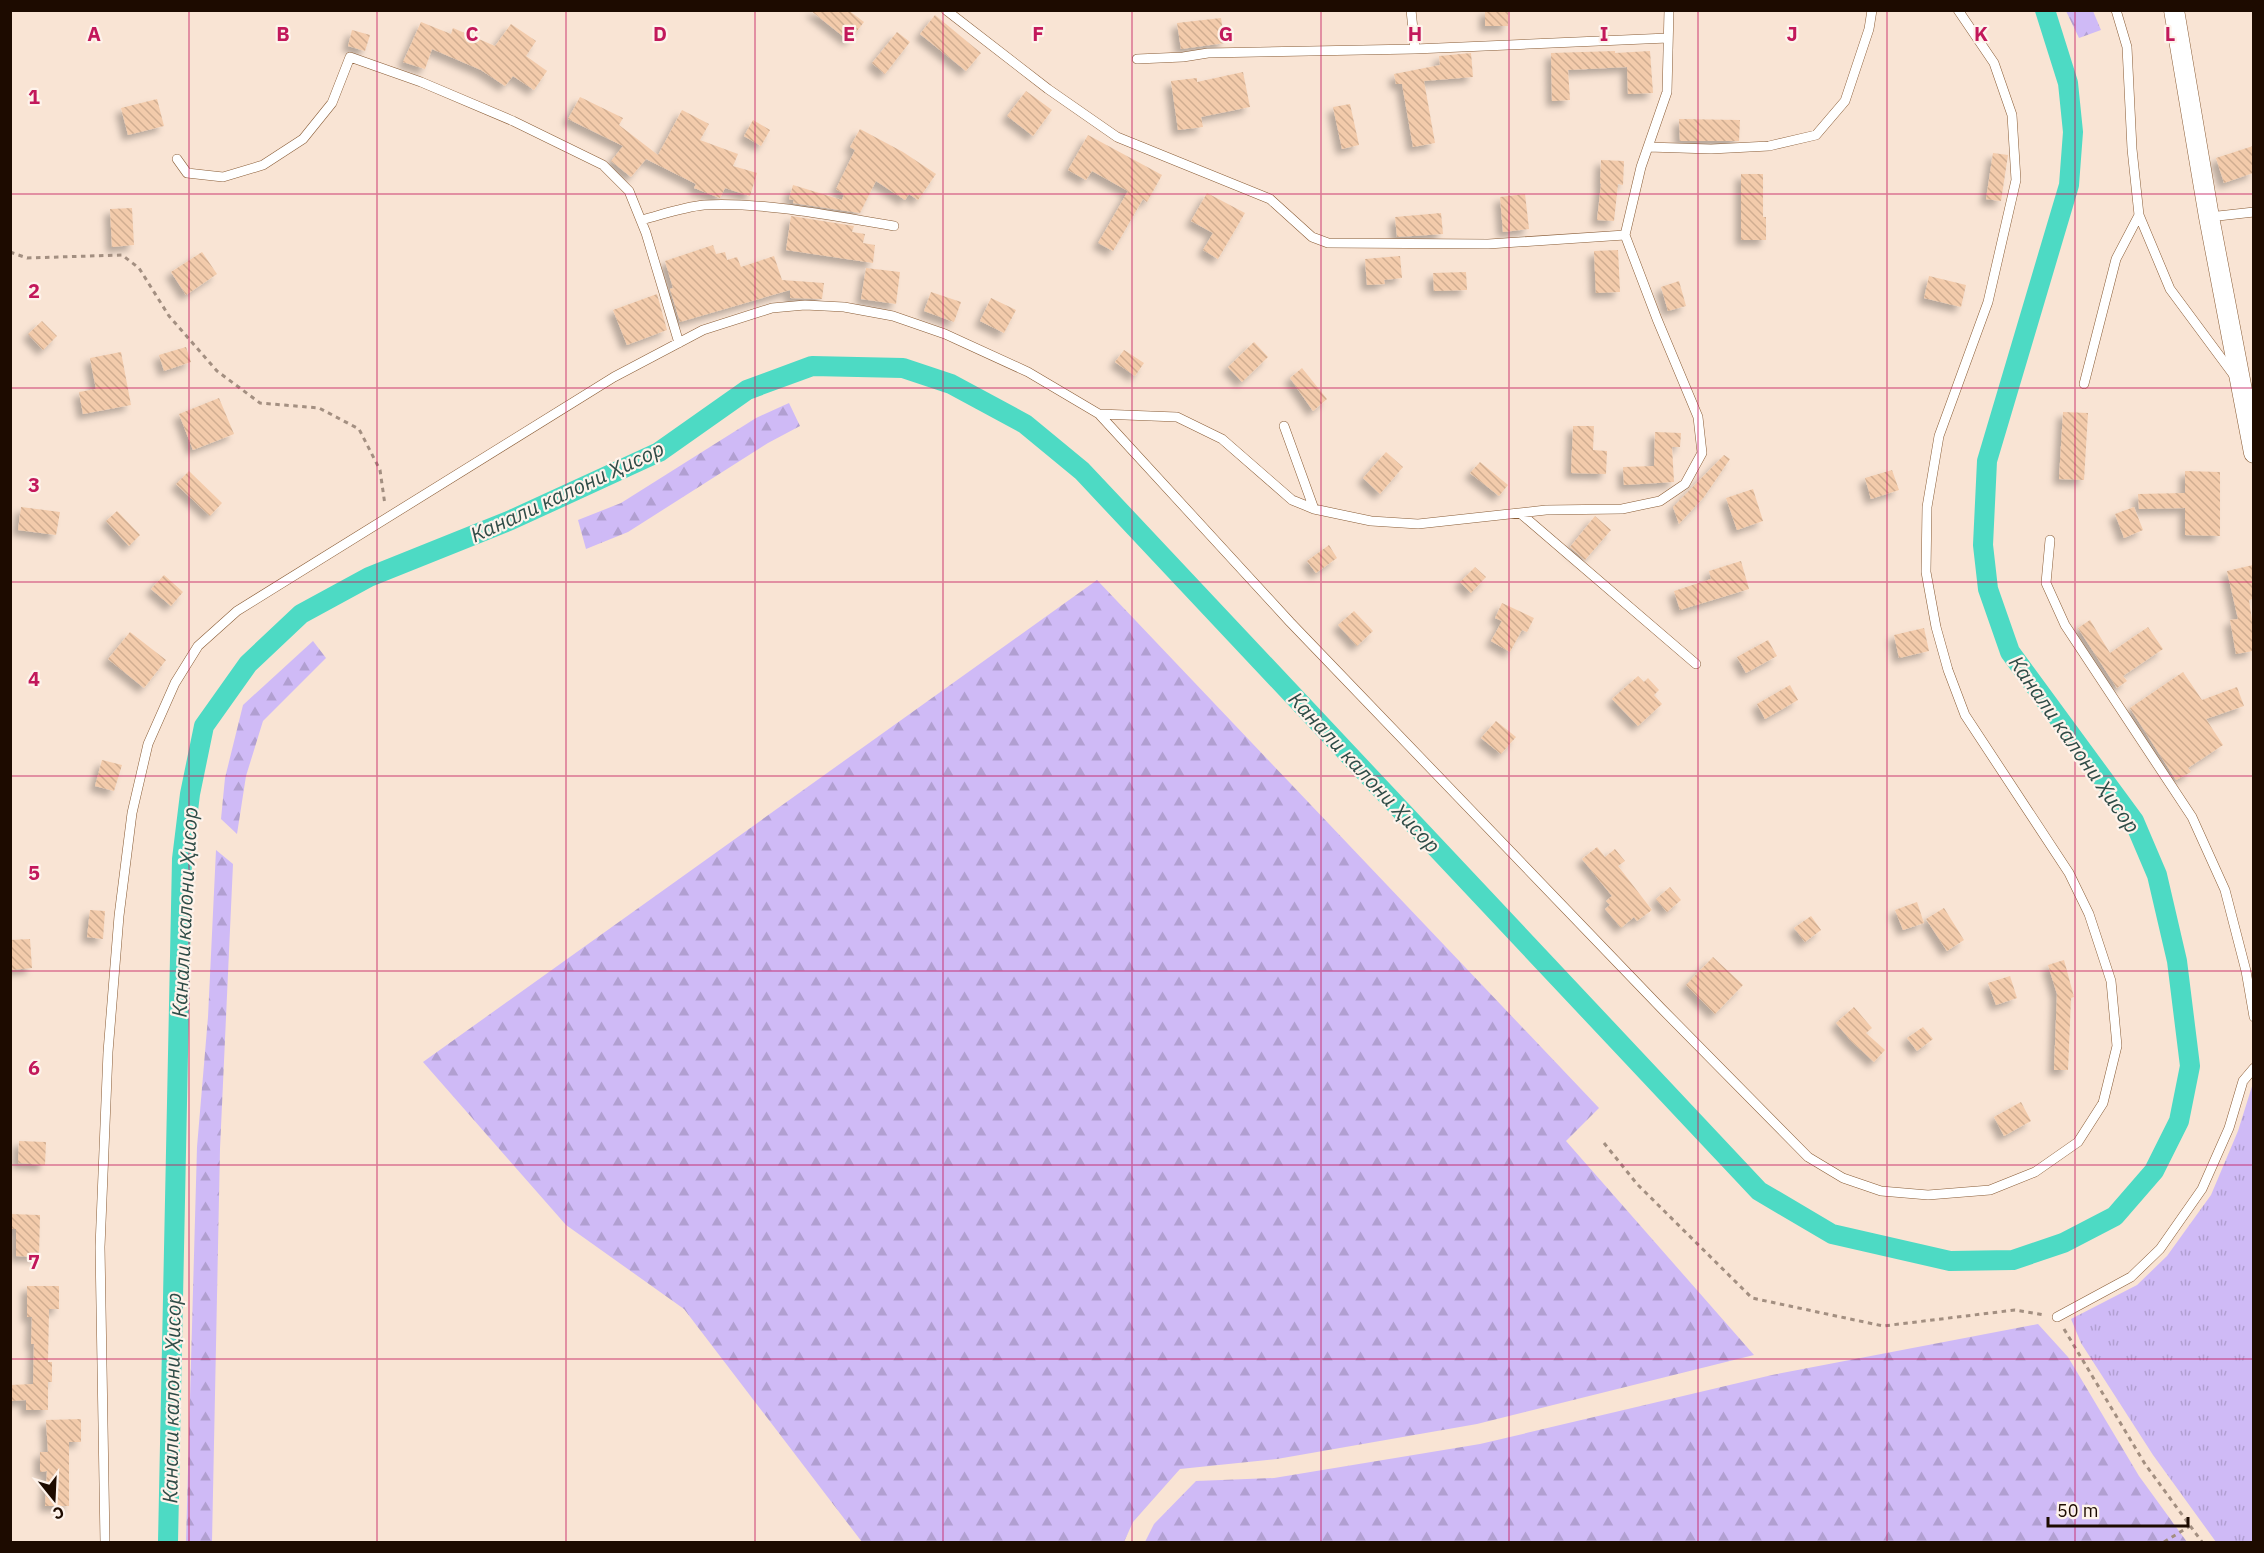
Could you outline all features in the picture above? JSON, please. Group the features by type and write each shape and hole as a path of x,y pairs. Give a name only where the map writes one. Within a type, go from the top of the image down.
{"street":[{"path":"2174,10 2209,218 2252,443"}],"lane":[{"path":"946,10 1048,89 1117,137 1270,199 1312,237 1328,243 1488,244 1625,235"},
{"path":"1411,10 1414,49"},
{"path":"1099,414 1178,417 1222,439 1292,500 1314,509 1371,521 1418,524 1546,510 1623,508 1660,501 1685,484 1702,453 1698,417 1625,235 1641,168 1667,92 1669,10"},
{"path":"1648,147 1711,149 1768,146 1816,135 1845,101 1869,29 1872,10"},
{"path":"105,1542 100,1247 108,1052 119,915 132,813 148,744 175,683 198,646 237,611 614,378 703,330 772,308 805,305 844,307 893,316 945,334 1028,372 1099,414 1290,622 1661,1008 1808,1157 1843,1178 1881,1191 1928,1196 1990,1190 2035,1172 2078,1142 2103,1103 2117,1046 2111,981 2089,914 2069,873 1965,715 1947,670 1926,572 1927,507 1939,436 1988,302 2016,180 2012,115 1994,63 1958,10"},
{"path":"2116,10 2127,47 2132,149 2139,215 2170,289 2240,383"},
{"path":"1137,59 1183,57 1208,53 1414,49 1668,38"},
{"path":"177,159 187,172 223,177 263,165 303,139 332,103 350,57 431,86 513,121 603,165 629,191 641,220 679,343"},
{"path":"641,220 702,206 739,206 794,210 894,226"},
{"path":"2209,218 2253,212"},
{"path":"2084,384 2116,259 2139,215"},
{"path":"1284,426 1314,509"},
{"path":"1520,513 1696,664"},
{"path":"2050,540 2046,583 2065,625 2192,817 2225,890 2246,972 2253,1017"},
{"path":"2057,1317 2131,1277 2160,1249 2202,1189 2229,1128 2243,1081 2253,1068"}],"path":[{"path":"10,252 27,258 122,255 139,268 169,316 217,371 251,397 260,403 319,408 359,429 380,470 387,519"},
{"path":"1604,1143 1637,1184 1752,1298 1883,1326 2015,1310 2057,1317 2145,1464 2202,1542"},
{"path":"2164,1542 2190,1526"}],"green space":[{"path":"2066,11 2093,11 2101,30 2079,38"},
{"path":"789,403 800,426 768,443 628,532 586,549 578,520 621,503 756,418"},
{"path":"1097,580 1599,1108 1566,1141 1754,1355 1477,1424 1277,1459 1180,1469 1133,1522 1124,1542 862,1542 684,1309 566,1225 423,1062"},
{"path":"313,641 326,658 263,721 246,776 237,834 221,819 225,778 243,705"},
{"path":"216,850 233,864 220,1149 212,1542 186,1542 197,1147 208,1017"},
{"path":"2253,1083 2253,1542 2216,1542 2153,1455 2081,1343 2071,1319 2137,1285 2167,1256 2211,1195 2238,1131"},
{"path":"2038,1324 2068,1357 2139,1476 2187,1542 1145,1542 1154,1524 1196,1481 1274,1478 1480,1444 1772,1375"}],"building":[{"path":"810,10 848,10 864,22 849,41"},
{"path":"1485,10 1508,10 1508,26 1485,26"},
{"path":"935,15 981,53 966,71 920,34"},
{"path":"1221,18 1225,43 1181,49 1177,23"},
{"path":"421,22 451,34 453,28 495,46 511,24 536,41 526,56 547,71 534,90 513,76 505,86 481,70 432,49 425,69 403,62"},
{"path":"352,30 370,35 365,51 348,46"},
{"path":"897,32 910,42 885,74 872,63"},
{"path":"1615,51 1615,53 1650,51 1653,93 1628,94 1627,67 1568,70 1570,100 1552,101 1551,53"},
{"path":"1471,53 1473,77 1424,81 1435,143 1413,147 1402,84 1396,84 1394,74 1440,65 1439,56"},
{"path":"1243,72 1250,107 1201,117 1203,127 1178,130 1171,81 1197,78 1197,82"},
{"path":"1026,91 1052,110 1033,136 1007,116"},
{"path":"580,97 623,118 619,125 658,155 682,110 709,124 700,140 738,154 733,166 757,173 750,196 725,188 720,198 694,188 696,184 646,159 631,177 611,161 623,146 568,119"},
{"path":"157,99 164,126 128,135 121,108"},
{"path":"1350,104 1359,145 1342,149 1333,107"},
{"path":"1679,119 1740,120 1739,141 1680,141"},
{"path":"753,120 770,130 761,146 744,136"},
{"path":"860,129 903,152 936,174 918,200 909,194 905,200 876,181 860,213 793,203 794,200 789,199 793,185 842,200 844,194 836,189 855,150 850,147"},
{"path":"1088,135 1162,175 1147,202 1143,199 1113,251 1098,243 1128,191 1092,171 1086,180 1068,170"},
{"path":"2253,146 2253,173 2224,183 2216,158"},
{"path":"1993,153 2008,155 2001,201 1986,199"},
{"path":"1601,160 1624,161 1623,185 1618,184 1614,221 1597,220"},
{"path":"1741,174 1763,174 1763,217 1766,217 1766,240 1741,240"},
{"path":"1207,193 1245,213 1218,259 1203,250 1213,233 1191,221"},
{"path":"1525,194 1529,229 1503,232 1500,197"},
{"path":"132,208 134,245 112,247 110,209"},
{"path":"1441,213 1443,234 1397,237 1395,217"},
{"path":"791,216 854,226 852,232 865,234 863,243 875,245 873,263 786,250"},
{"path":"713,245 716,254 725,252 727,260 737,257 741,267 774,256 782,280 824,283 822,299 790,298 790,290 680,322 670,289 673,288 665,261"},
{"path":"1618,250 1620,292 1596,293 1594,251"},
{"path":"202,252 217,274 186,295 171,272"},
{"path":"1400,256 1402,278 1384,280 1385,284 1367,285 1365,259"},
{"path":"866,268 900,272 896,304 861,299"},
{"path":"1466,272 1467,290 1434,291 1433,273"},
{"path":"1929,276 1966,285 1961,307 1924,298"},
{"path":"1679,281 1686,306 1668,311 1661,287"},
{"path":"931,292 961,302 954,322 924,311"},
{"path":"657,294 667,330 627,345 613,310"},
{"path":"991,298 1016,310 1004,333 980,321"},
{"path":"42,321 57,336 43,350 28,334"},
{"path":"1254,342 1268,357 1242,382 1228,367"},
{"path":"186,347 191,362 164,371 159,355"},
{"path":"1124,350 1144,363 1135,376 1115,362"},
{"path":"121,352 131,405 83,414 79,392 96,389 90,358"},
{"path":"1302,368 1327,399 1313,411 1290,378"},
{"path":"219,398 234,434 193,450 179,414"},
{"path":"2063,412 2088,413 2084,480 2059,479"},
{"path":"1573,426 1594,426 1593,450 1607,451 1606,474 1571,473"},
{"path":"1655,432 1681,433 1680,447 1672,447 1674,482 1624,485 1623,467 1654,466"},
{"path":"1386,452 1403,467 1380,494 1363,478"},
{"path":"1724,455 1730,459 1704,497 1679,524 1673,507"},
{"path":"1480,462 1508,485 1499,496 1470,473"},
{"path":"1892,470 1899,490 1871,499 1865,478"},
{"path":"189,471 222,503 210,516 176,484"},
{"path":"2185,471 2220,472 2220,536 2185,535 2185,508 2139,509 2138,494 2185,493"},
{"path":"1753,489 1763,521 1737,530 1726,498"},
{"path":"21,507 60,512 56,535 18,530"},
{"path":"2134,507 2143,530 2124,538 2115,514"},
{"path":"117,511 140,535 129,546 106,521"},
{"path":"1595,516 1611,530 1585,560 1570,547"},
{"path":"1329,545 1337,558 1316,573 1307,561"},
{"path":"1741,561 1749,589 1680,610 1674,591 1711,579 1709,571"},
{"path":"2253,565 2253,599 2249,600 2253,627 2253,651 2236,654 2230,620 2238,619 2227,571"},
{"path":"1475,567 1486,577 1471,593 1460,582"},
{"path":"164,575 183,592 171,606 151,589"},
{"path":"1502,603 1534,618 1527,632 1522,630 1510,652 1491,641 1502,621 1495,618"},
{"path":"1354,611 1373,631 1357,646 1338,625"},
{"path":"2090,620 2110,653 2148,627 2163,649 2123,676 2127,681 2117,688 2078,628"},
{"path":"1924,628 1929,651 1899,658 1894,635"},
{"path":"130,632 166,660 144,688 108,659"},
{"path":"1768,640 1777,656 1746,673 1737,657"},
{"path":"2183,672 2202,700 2237,687 2244,706 2206,719 2223,745 2188,768 2191,772 2176,780 2130,708"},
{"path":"1638,676 1644,682 1648,678 1659,690 1654,695 1662,704 1638,726 1612,699"},
{"path":"1790,685 1798,700 1765,719 1757,704"},
{"path":"1496,721 1516,737 1501,754 1481,738"},
{"path":"102,760 122,765 114,791 95,786"},
{"path":"1597,847 1605,857 1615,849 1625,861 1618,866 1652,910 1637,921 1634,917 1621,928 1605,909 1610,905 1606,901 1612,896 1582,859"},
{"path":"1670,887 1681,900 1667,912 1656,899"},
{"path":"1917,902 1924,923 1903,930 1895,910"},
{"path":"1944,908 1964,940 1947,951 1926,919"},
{"path":"90,910 105,911 103,939 87,937"},
{"path":"1811,916 1821,930 1805,942 1794,928"},
{"path":"30,939 32,968 10,970 10,940"},
{"path":"1713,957 1743,985 1715,1014 1686,985"},
{"path":"2064,960 2074,997 2071,998 2068,1070 2054,1070 2057,994 2048,965"},
{"path":"2010,976 2017,998 1996,1005 1988,983"},
{"path":"1854,1007 1872,1028 1866,1033 1885,1050 1874,1062 1851,1041 1836,1023"},
{"path":"1923,1027 1933,1039 1917,1051 1907,1038"},
{"path":"2021,1102 2031,1121 2004,1136 1994,1117"},
{"path":"19,1141 46,1142 45,1165 18,1163"},
{"path":"10,1214 40,1215 39,1257 16,1256 16,1229 10,1229"},
{"path":"27,1286 59,1286 59,1309 49,1309 48,1362 52,1362 52,1382 48,1382 48,1410 26,1410 26,1400 10,1401 10,1385 33,1384 34,1344 31,1344 32,1317 27,1317"},
{"path":"81,1419 81,1442 69,1442 69,1506 45,1506 47,1471 40,1472 40,1452 48,1452 46,1420"}],"waterway":[{"name":"Канали калони Ҳисор","path":"168,1542 182,859 190,794 204,726 248,664 301,614 369,577 511,520 659,452 747,390 812,366 903,368 951,384 1025,424 1082,471 1759,1191 1832,1234 1950,1261 2013,1260 2063,1243 2115,1216 2154,1171 2179,1121 2190,1066 2177,961 2157,875 2134,821 2010,652 1988,589 1983,545 1987,461 2069,185 2073,132 2068,83 2045,10"}]}
